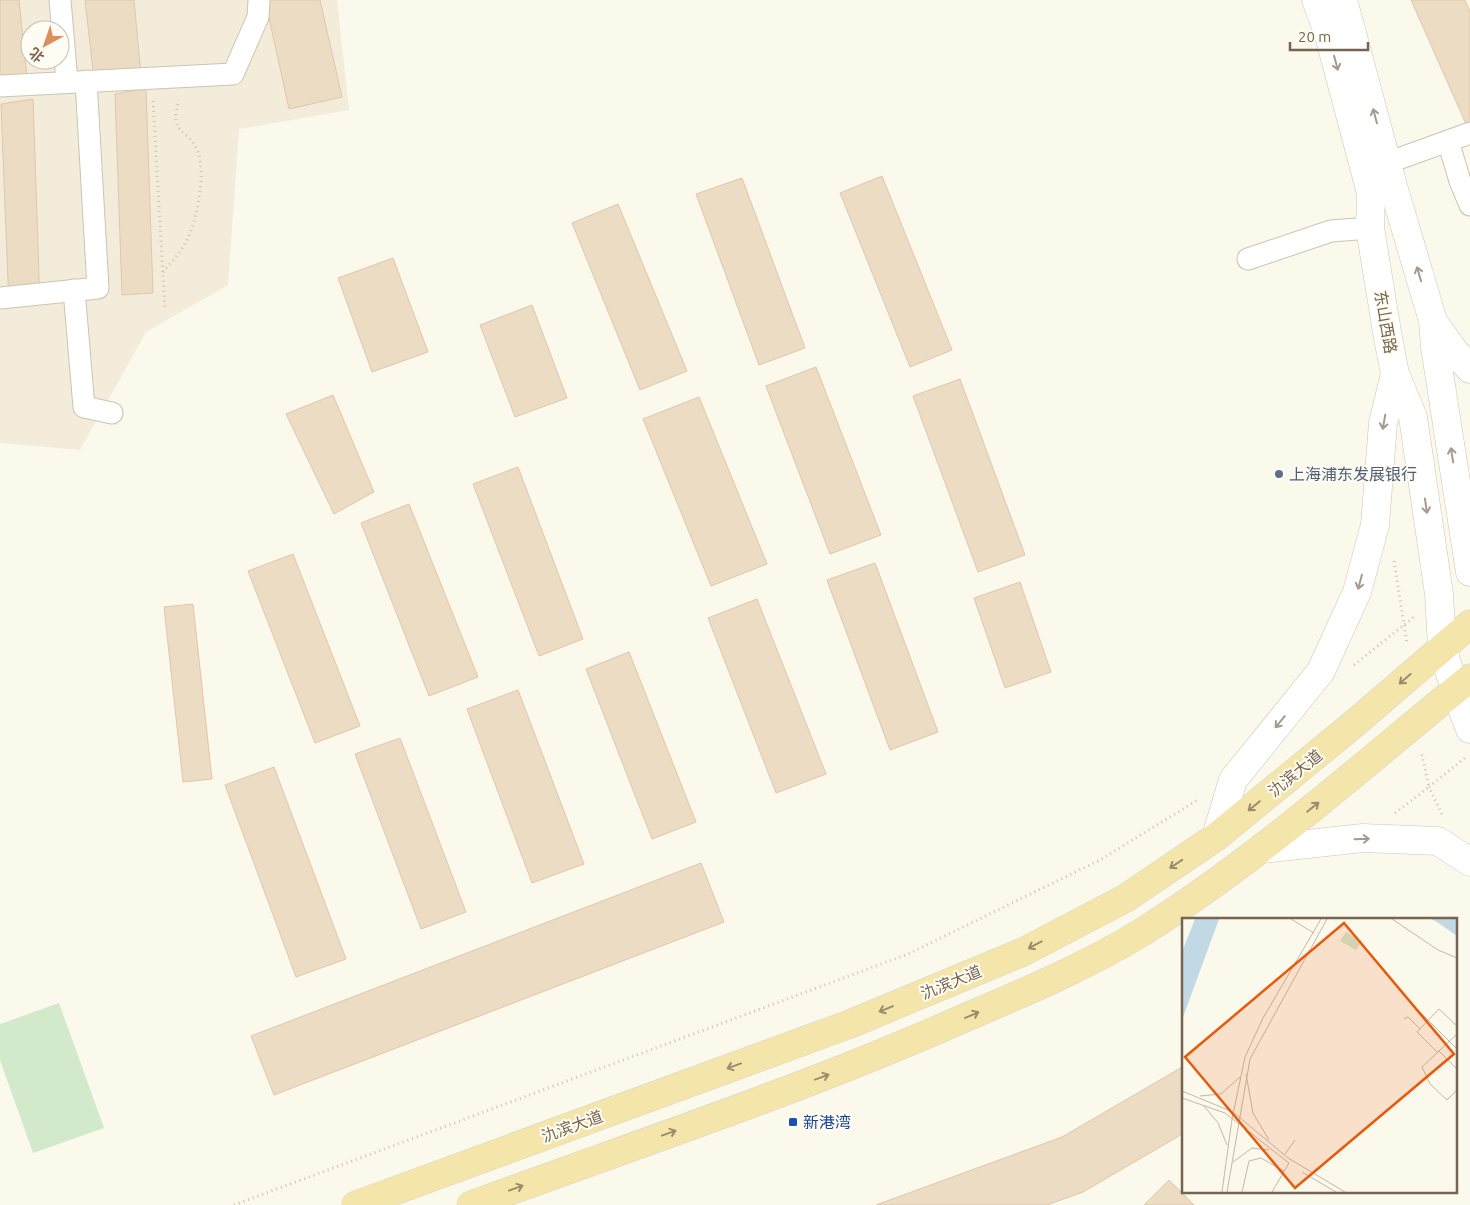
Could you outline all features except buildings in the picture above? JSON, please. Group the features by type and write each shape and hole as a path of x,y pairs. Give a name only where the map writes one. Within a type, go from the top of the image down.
{"main road":[{"name":"东山西路","path":"1316,0 1328,32 1371,193 1370,228 1388,338 1395,374 1413,417 1439,594 1442,647 1462,684 1470,729"},
{"path":"1343,0 1434,334 1470,572"},
{"path":"1388,338 1408,356 1420,358 1434,334"},
{"path":"1434,334 1454,351 1470,369"},
{"path":"1216,837 1233,780 1321,671 1357,592 1375,525 1383,423 1395,374"},
{"name":"氿滨大道","path":"356,1205 850,1024 1023,952 1126,898 1216,837 1355,723 1470,624"},
{"path":"470,1205 868,1060 1046,983 1142,932 1235,870 1379,754 1462,684"},
{"path":"1262,849 1363,838 1438,841 1470,862"}],"street":[{"path":"0,298 98,288 76,82 60,0"},
{"path":"0,86 186,78 233,74 258,17 259,0"},
{"path":"1387,163 1470,133"},
{"path":"1448,141 1460,181 1470,205"},
{"path":"1248,260 1331,231 1370,228"},
{"path":"74,290 84,407 112,413"}],"path":[{"path":"152,78 165,310"},
{"path":"162,273 187,241 200,197 198,152 177,129 175,112 186,78"},
{"path":"1394,559 1405,625 1407,651"},
{"path":"1352,667 1414,616"},
{"path":"1421,751 1429,787 1443,817"},
{"path":"1391,816 1466,757"},
{"path":"234,1205 908,954 1100,860 1233,780"}],"shaded area":[{"path":"0,0 337,0 349,110 239,129 228,285 146,332 80,450 0,443"}],"green space":[{"path":"59,1003 104,1128 33,1153 0,1060 0,1024"}],"place":[{"name":"上海浦东发展银行","path":"1279,474"},
{"name":"新港湾","path":"793,1122"}]}
